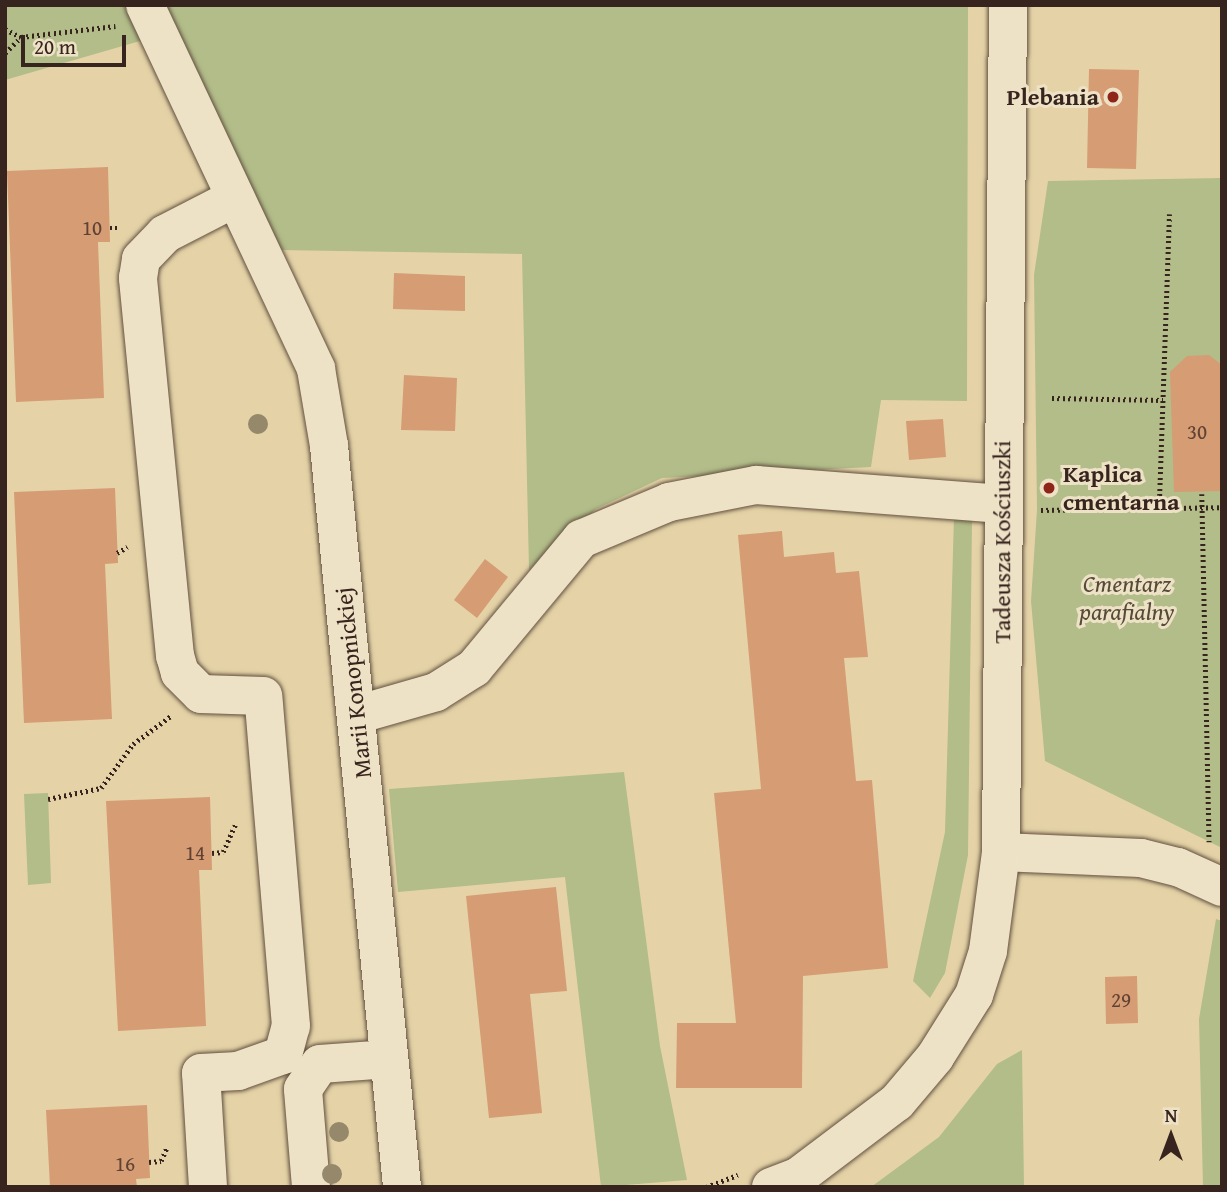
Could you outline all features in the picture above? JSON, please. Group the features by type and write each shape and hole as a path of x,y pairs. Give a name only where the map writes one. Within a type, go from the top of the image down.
{"street":[{"name":"Tadeusza Kościuszki","path":"760,1179 799,1176 897,1102 935,1057 974,995 988,951 1001,852 1008,5"},
{"name":"Marii Konopnickiej","path":"148,14 316,369 329,446 402,1187"},
{"path":"208,1187 201,1073 237,1071 283,1055 291,1026 263,696 201,694 180,673 176,656 138,278 141,259 165,234 235,198"},
{"path":"356,715 436,692 474,668 581,539 669,502 755,485 1002,504"},
{"path":"1001,852 1141,859 1178,867 1222,887"},
{"path":"311,1187 303,1089 320,1065 389,1059"}],"path":[{"path":"5,53 21,37 148,14"},
{"path":"5,29 21,37"},
{"path":"1159,508 1169,214"},
{"path":"1052,398 1163,400"},
{"path":"1202,494 1209,843"},
{"path":"1002,504 1037,510 1222,507"},
{"path":"48,799 102,788 133,744 201,694"},
{"path":"212,853 223,852 230,836"},
{"path":"706,1187 760,1179"}],"green space":[{"path":"5,5 968,5 967,401 881,400 871,467 662,478 596,509 529,570 522,254 278,250 188,58 140,41 5,80"},
{"name":"Cmentarz parafialny","path":"1222,178 1222,848 1045,761 1031,601 1037,510 1034,275 1048,181"},
{"path":"954,516 972,520 968,855 945,973 930,998 913,981 945,832"},
{"path":"624,772 660,1046 687,1180 601,1187 565,877 398,892 389,789"},
{"path":"48,793 51,883 28,885 24,794"},
{"path":"1216,919 1222,921 1222,1187 1203,1187 1199,1019"},
{"path":"1022,1050 1024,1187 871,1187 939,1137 997,1064"}],"building":[{"path":"1089,69 1139,70 1136,169 1087,168"},
{"path":"108,167 110,242 98,242 104,398 16,402 7,171"},
{"path":"394,273 465,276 465,311 393,309"},
{"path":"1209,355 1222,365 1222,491 1174,492 1170,372 1187,356"},
{"path":"404,375 457,378 455,431 401,430"},
{"path":"943,419 946,457 909,460 906,421"},
{"path":"115,488 118,563 105,564 112,719 24,723 14,492"},
{"path":"782,531 784,557 834,552 836,573 859,571 868,657 844,658 856,781 872,780 888,968 803,976 802,1088 676,1088 677,1023 736,1023 714,793 761,789 738,535"},
{"path":"485,559 508,577 477,618 454,600"},
{"path":"210,797 212,870 199,870 206,1026 118,1031 106,801"},
{"path":"556,887 567,991 530,994 542,1113 489,1118 466,896"},
{"path":"1137,976 1138,1023 1106,1024 1105,977"},
{"path":"147,1105 150,1178 136,1179 137,1187 50,1187 46,1110"}],"place":[{"name":"Plebania","path":"1113,97"},
{"name":"Kaplica cmentarna","path":"1049,488"}]}
